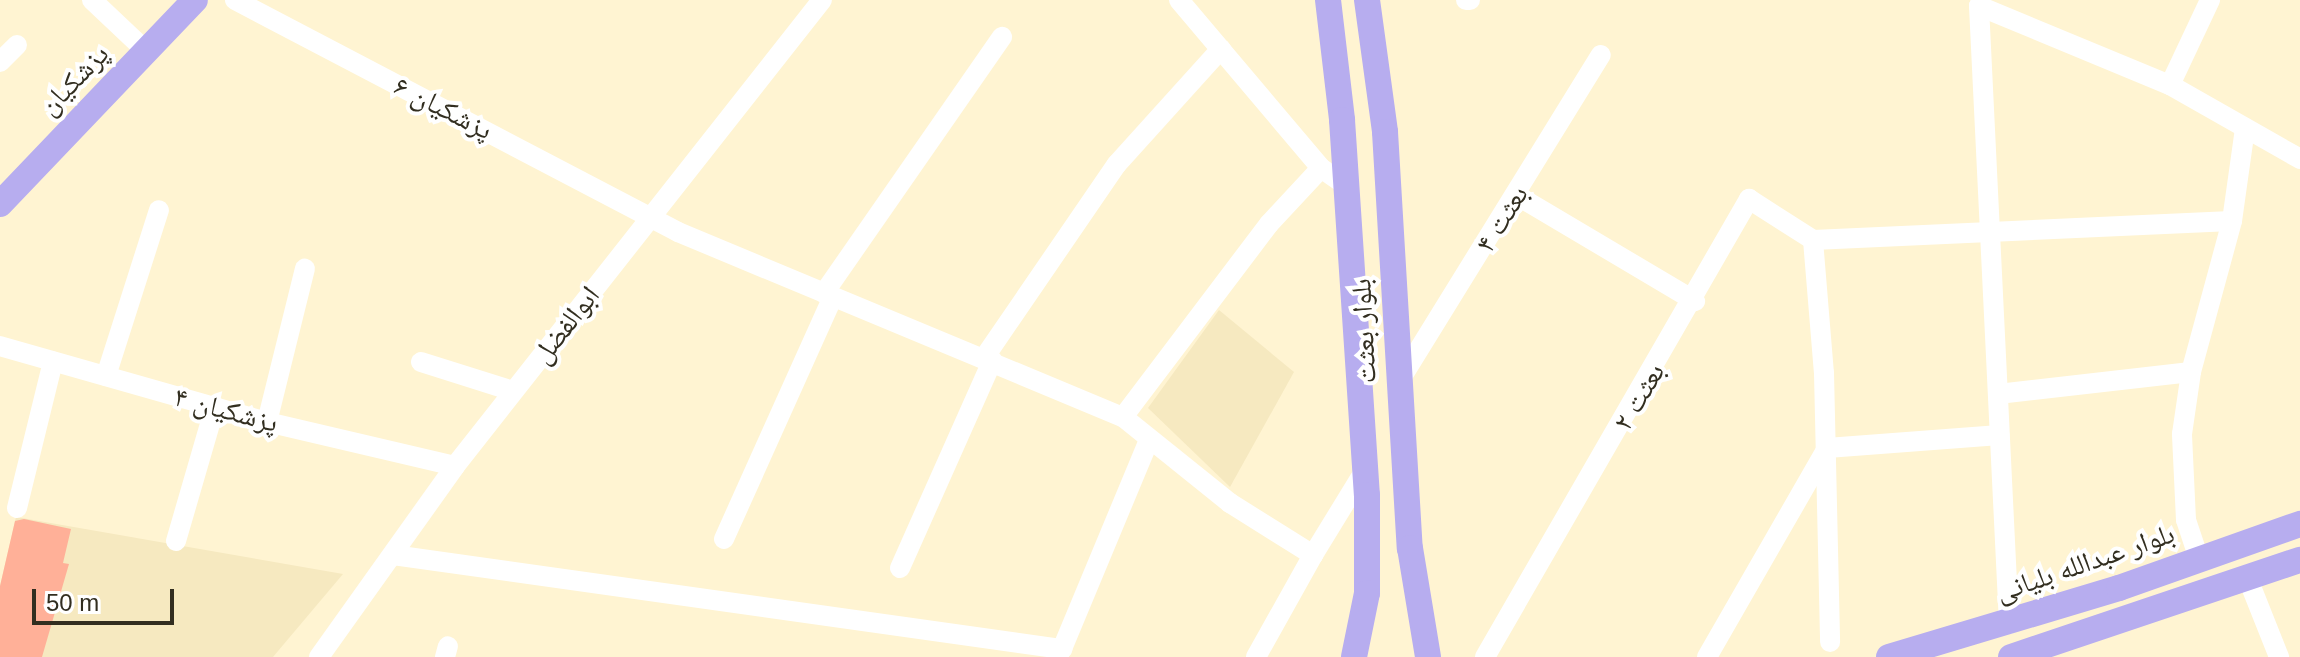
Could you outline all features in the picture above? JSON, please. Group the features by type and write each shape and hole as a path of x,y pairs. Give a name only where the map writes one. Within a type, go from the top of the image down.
{"main road":[{"name":"پزشکیان","path":"0,204 195,0"},
{"name":"بلوار بعثت","path":"1328,0 1347,186 1365,470 1367,593 1354,657"},
{"name":"بلوار بعثت","path":"1367,0 1385,132 1412,576 1428,657"},
{"name":"بلوار عبدالله بلیانی","path":"1889,657 2009,624 2300,524"},
{"path":"2011,657 2300,560"}],"street":[{"path":"92,0 146,51"},
{"name":"پزشکیان ۶","path":"235,0 651,216 828,295 1123,417 1230,503 1313,555"},
{"path":"2170,85 2210,0"},
{"name":"ابوالفضل","path":"319,657 455,466 817,2"},
{"path":"1184,2 1321,168 1347,186"},
{"path":"2009,624 1979,6 2170,85 2299,157"},
{"path":"724,539 828,295 1002,37"},
{"path":"0,62 17,45"},
{"path":"900,568 988,360 1117,164 1221,49"},
{"name":"بعثت ۴","path":"1400,380 1518,196 1601,55"},
{"path":"2199,559 2186,520 2182,434 2191,372 2232,221 2245,128"},
{"path":"1123,417 1269,224 1321,168"},
{"path":"1518,196 1695,301"},
{"name":"بعثت ۲","path":"1485,657 1695,301 1749,199 1813,240"},
{"path":"106,376 159,210"},
{"path":"1830,642 1827,448 1813,240 1990,227 2232,221"},
{"path":"267,422 305,269"},
{"name":"پزشکیان ۴","path":"0,346 267,422 455,466"},
{"path":"17,508 53,361"},
{"path":"421,362 513,391"},
{"path":"1998,394 2191,372"},
{"path":"176,541 215,407"},
{"path":"1827,448 2000,435"},
{"path":"393,555 1003,649 1062,649 1149,440"},
{"path":"1707,657 1827,448"},
{"path":"1256,657 1365,470"},
{"path":"2248,579 2279,657"}],"shaded area":[{"path":"1219,310 1294,372 1230,487 1148,408"},
{"path":"16,517 343,574 273,657 0,657 0,586"}],"building":[{"path":"24,519 71,529 63,563 69,564 42,657 0,657 0,586 15,521"}]}
